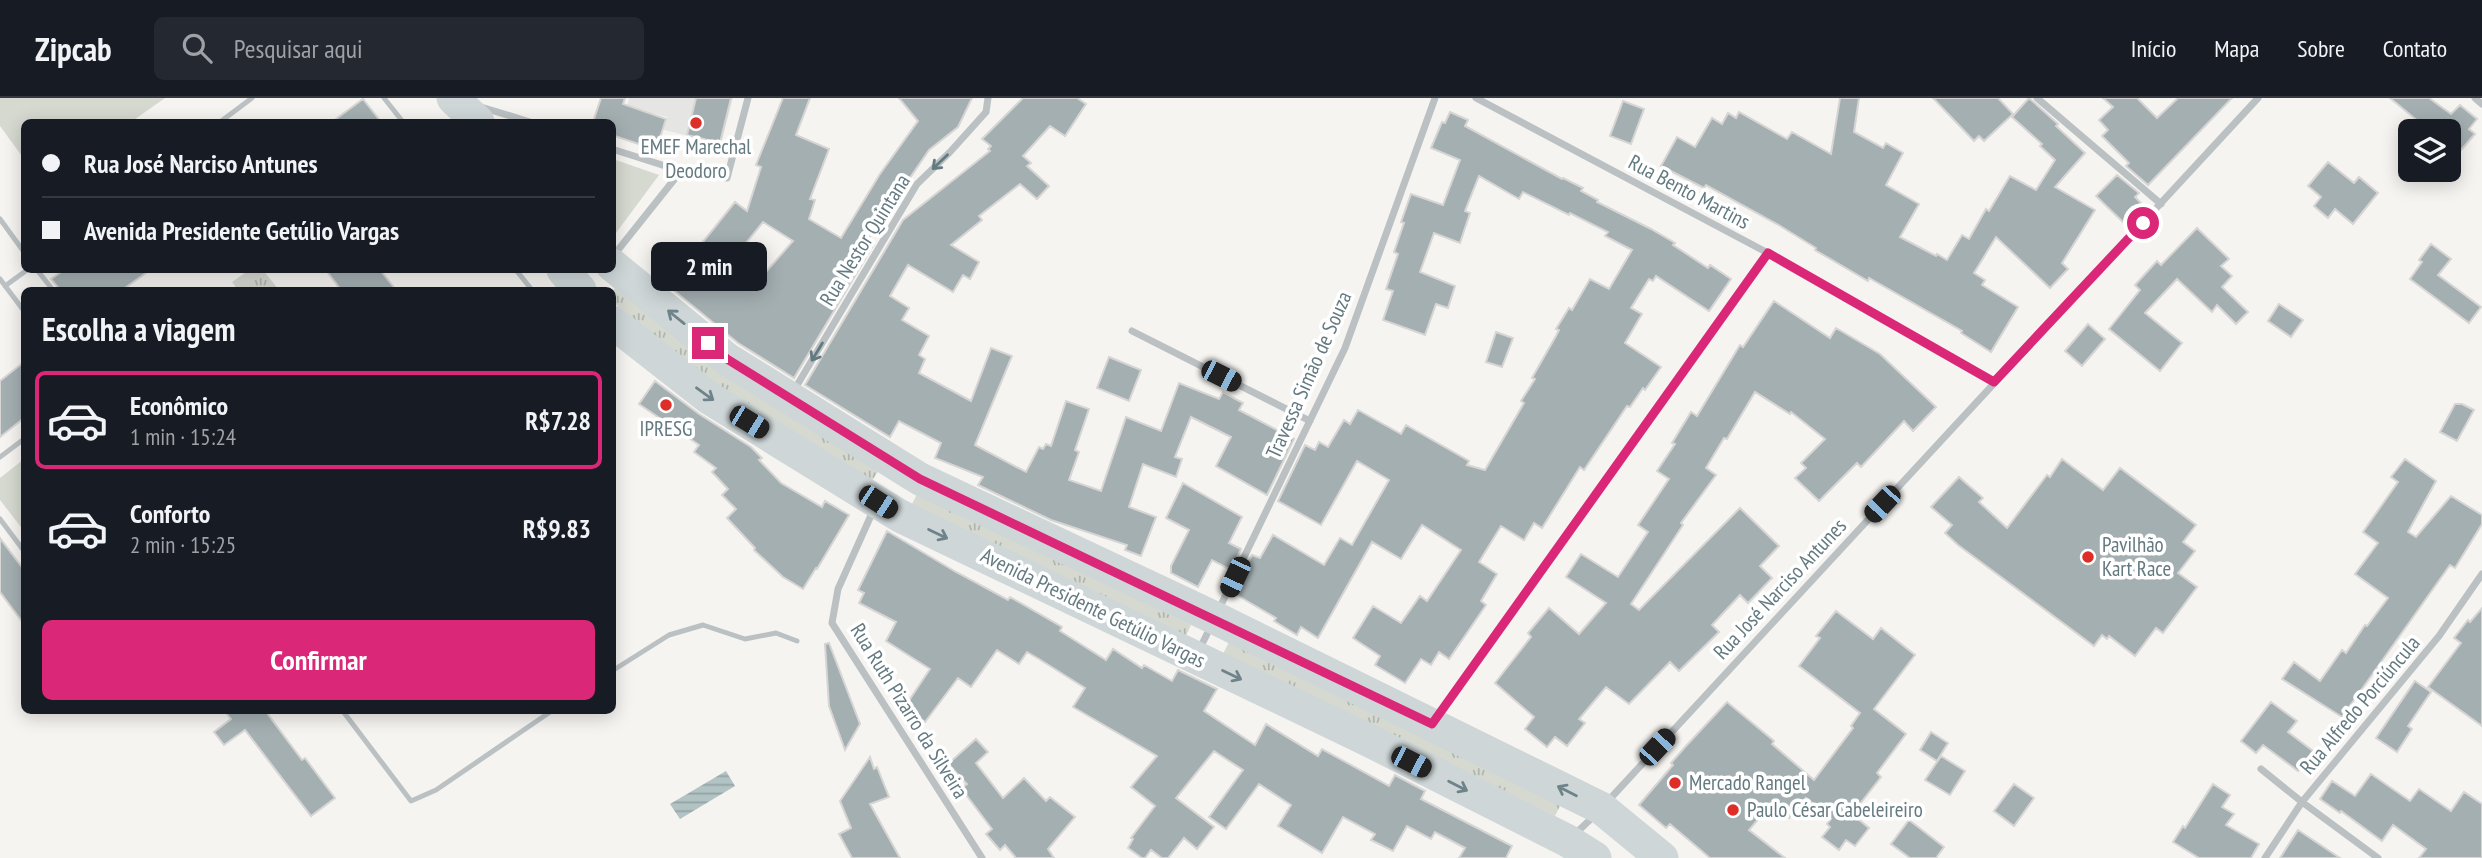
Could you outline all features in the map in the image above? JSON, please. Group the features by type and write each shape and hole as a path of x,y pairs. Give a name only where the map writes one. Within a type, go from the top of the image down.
{"main road":[{"path":"447,103 473,119"},
{"name":"Avenida Presidente Getúlio Vargas","path":"616,297 727,359 789,398 889,484 900,516 1366,739 1575,849"},
{"name":"Avenida Presidente Getúlio Vargas","path":"616,325 709,398 889,484 920,479 1215,618 1601,808 1662,858"}],"street":[{"path":"616,150 681,170 727,178 748,98"},
{"name":"Rua Nestor Quintana","path":"789,398 917,184 986,112 988,98"},
{"name":"Travessa Simão de Souza","path":"1195,657 1345,348 1435,98"},
{"name":"Rua Bento Martins","path":"1476,98 1768,253 1994,382"},
{"path":"2038,98 2161,204"},
{"name":"Rua José Narciso Antunes","path":"1575,849 1601,808 2258,98"},
{"path":"2475,98 2482,104"},
{"path":"447,103 517,119"},
{"path":"616,252 681,170"},
{"path":"1432,724 1768,253"},
{"path":"1132,331 1310,421"},
{"name":"Rua Ruth Pizarro da Silveira","path":"889,484 838,589 832,623 982,858"},
{"name":"Rua Alfredo Porciúncula","path":"2265,858 2302,802 2439,636 2482,574"},
{"path":"2261,769 2378,858"}],"lane":[{"path":"224,119 252,98"},
{"path":"384,98 401,119"},
{"path":"0,219 21,248"},
{"path":"5,286 23,273"},
{"path":"39,273 51,287"},
{"path":"518,273 530,287"},
{"path":"0,279 21,307"},
{"path":"0,457 21,441"},
{"path":"0,519 21,547"},
{"path":"616,668 669,635 703,625 746,639 776,633 797,641"},
{"path":"345,714 411,801 436,790 547,714"}],"shaded area":[{"name":"EMEF Marechal Deodoro","path":"629,98 733,98 721,144 664,130 667,117 627,107"},
{"path":"726,771 735,786 680,819 670,804"}],"green space":[{"path":"0,98 165,98 135,119 21,119 21,155 0,126"},
{"path":"616,160 659,175 616,233"},
{"path":"245,273 265,273 277,287 236,287 232,282"},
{"path":"616,289 879,470 872,481 716,385 616,304"},
{"path":"21,461 21,527 0,500 0,478"},
{"path":"918,492 1191,625 1185,638 912,504"},
{"path":"1229,642 1561,804 1555,816 1223,654"}],"building":[{"path":"601,98 625,98 623,104 666,119 656,150 616,136 616,119 594,119"},
{"path":"696,98 731,98 720,143 687,135"},
{"path":"783,98 810,98 796,135 829,149 810,199 815,200 809,219 841,238 880,174 918,121 899,98 972,98 958,127 929,150 856,257 874,244 794,378 738,343 661,280 680,258 686,263 735,202 747,211 761,167 756,165","holes":["763,222 793,241 758,281 733,259"]},
{"path":"1023,98 1077,98 1086,104 1065,136 1050,126 1023,156 1031,163 1027,166 1049,186 1037,199 1020,184 979,216 982,220 951,245 979,262 970,279 963,275 953,292 908,265 890,296 909,308 902,320 929,336 919,355 925,359 919,373 971,401 991,348 1012,356 975,445 1026,472 1039,447 1043,449 1046,444 1051,446 1066,401 1089,409 1075,450 1079,452 1069,480 1101,491 1126,417 1161,431 1179,383 1219,399 1223,392 1243,403 1239,410 1294,439 1267,495 1216,466 1231,437 1191,417 1175,457 1182,459 1176,477 1143,464 1129,507 1156,517 1141,556 1125,550 1127,545 1051,520 978,485 983,477 935,458 941,443 899,421 890,437 805,385 903,220 990,151 988,149 991,146 982,139"},
{"path":"1840,98 1859,98 1854,132 1883,148 1886,143 1903,153 1886,185 1919,204 1900,237 1947,260 1962,235 1969,239 1986,209 1989,211 2010,176 2036,190 2055,160 2040,146 2042,144 2012,117 2029,98 2085,153 2055,187 2095,210 2062,263 2068,269 2050,288 1996,237 1974,273 1985,280 1982,285 2018,307 1991,352 1961,333 1962,331 1869,278 1868,281 1777,224 1706,185 1704,188 1661,166 1677,137 1695,147 1712,118 1722,124 1728,113 1736,118 1739,112 1787,139 1792,132 1831,154"},
{"path":"1933,98 1998,98 2013,114 1984,141 1979,136 1974,141"},
{"path":"2103,98 2137,98 2157,118 2178,98 2232,98 2148,185 2126,166 2129,163 2102,136 2108,130 2099,120 2113,107"},
{"path":"2390,98 2429,98 2451,114 2460,105 2477,119 2469,129 2475,134 2461,150 2461,119 2415,119"},
{"path":"363,99 379,119 336,119"},
{"path":"1623,101 1644,109 1631,144 1610,136"},
{"path":"1450,112 1468,120 1465,126 1583,188 1581,191 1598,200 1597,202 1651,229 1708,268 1710,265 1731,279 1709,311 1656,276 1653,281 1649,279 1631,308 1642,314 1625,343 1661,367 1645,390 1643,388 1630,407 1627,406 1584,470 1580,467 1542,528 1534,523 1524,540 1501,526 1479,562 1497,574 1481,601 1486,605 1449,659 1439,652 1431,665 1421,659 1405,683 1375,665 1380,656 1353,638 1373,606 1401,623 1420,596 1427,601 1461,550 1422,525 1401,559 1372,542 1318,638 1301,627 1297,635 1274,621 1276,618 1235,594 1245,577 1242,576 1252,555 1260,558 1273,535 1324,565 1340,538 1352,545 1389,480 1357,461 1321,525 1278,501 1305,445 1315,450 1319,442 1328,447 1344,420 1350,424 1358,410 1401,434 1406,425 1469,461 1467,465 1485,470 1524,403 1521,401 1535,379 1532,378 1569,308 1572,310 1590,279 1609,289 1632,250 1605,236 1608,232 1570,213 1569,215 1523,192 1519,199 1479,176 1465,211 1470,213 1460,243 1434,233 1420,272 1455,286 1448,308 1436,304 1425,335 1383,320 1393,291 1386,289 1398,254 1394,252 1411,194 1443,205 1460,160 1431,148 1442,122 1445,123"},
{"path":"2328,162 2354,183 2359,177 2378,193 2353,224 2335,209 2328,218 2314,206 2321,197 2308,186"},
{"path":"2117,175 2139,193 2135,197 2142,204 2124,223 2096,196"},
{"path":"2197,228 2229,259 2221,266 2232,276 2222,287 2248,312 2236,324 2217,305 2212,312 2177,279 2145,313 2182,343 2160,371 2109,329 2140,290 2135,285 2157,261 2161,265"},
{"path":"2431,244 2451,259 2438,275 2481,307 2469,323 2410,279"},
{"path":"60,273 146,273 126,287 58,287 51,279"},
{"path":"328,273 382,273 394,287 339,287"},
{"path":"1774,301 1830,338 1836,328 1880,354 1936,407 1913,431 1904,421 1861,467 1857,463 1819,501 1795,478 1806,468 1801,463 1825,439 1791,412 1790,414 1755,392 1706,468 1716,475 1681,523 1683,525 1631,604 1639,610 1740,508 1779,546 1760,566 1772,578 1748,603 1740,595 1712,625 1719,632 1679,671 1670,662 1629,704 1606,687 1579,719 1585,723 1567,746 1555,737 1547,747 1525,729 1534,717 1495,683 1531,637 1528,633 1549,608 1579,634 1606,603 1566,577 1581,554 1618,577 1648,532 1638,525 1669,479 1657,471 1675,444 1672,443 1691,412 1697,416 1740,345 1743,347"},
{"path":"2279,304 2303,320 2291,337 2268,321"},
{"path":"2088,324 2105,339 2082,366 2065,351"},
{"path":"1496,332 1513,338 1502,367 1486,362"},
{"path":"1109,357 1141,370 1129,401 1097,388"},
{"path":"21,364 21,420 0,437 0,381"},
{"path":"655,381 699,414 751,447 762,458 759,460 781,483 822,507 825,501 849,515 803,589 783,577 754,550 727,518 736,509 722,495 728,489 712,472 716,468 694,452 699,445 639,404"},
{"path":"2455,404 2462,404 2474,410 2457,441 2440,432"},
{"name":"Pavilhão Kart Race","path":"2062,459 2103,490 2120,468 2196,525 2183,542 2195,551 2178,573 2197,587 2163,633 2156,628 2135,656 2109,636 2107,639 2102,635 2094,646 1958,545 1945,533 1952,525 1931,507 1959,477 1983,498 1979,502 2007,528"},
{"path":"2405,459 2436,481 2408,532 2416,537 2451,496 2482,515 2482,524 2455,568 2450,565 2342,717 2282,679 2294,662 2320,681 2342,650 2346,653 2388,598 2355,574 2378,543 2363,532 2398,482 2391,477"},
{"path":"1183,483 1242,517 1229,543 1241,549 1231,570 1212,560 1198,587 1171,573 1171,566 1189,530 1166,518"},
{"path":"887,531 956,572 1008,600 1010,597 1062,627 1060,631 1106,660 1113,649 1142,668 1144,665 1172,681 1178,670 1217,689 1204,711 1255,745 1266,724 1318,756 1322,749 1389,786 1395,775 1425,791 1421,799 1512,846 1506,858 1459,858 1465,848 1435,832 1431,839 1407,826 1393,851 1371,840 1375,834 1343,817 1322,853 1278,826 1291,805 1259,784 1226,829 1209,817 1243,770 1214,751 1176,798 1214,827 1197,849 1184,838 1168,858 1162,858 1151,850 1142,858 1128,848 1133,839 1131,838 1155,806 1131,787 1157,756 1073,707 1085,688 1039,659 1027,652 1019,664 997,650 971,687 958,678 925,722 904,708 930,669 886,641 896,622 859,603 864,593 858,590"},
{"path":"0,538 21,566 21,620 0,592"},
{"path":"2482,608 2482,726 2428,687 2461,643 2454,638"},
{"path":"1836,611 1873,639 1881,628 1915,655 1874,709 1906,734 1877,773 1881,777 1852,814 1869,828 1855,846 1846,840 1839,850 1822,837 1830,827 1827,824 1831,819 1806,798 1789,818 1771,804 1749,830 1785,858 1710,858 1670,824 1666,828 1639,805 1673,765 1671,763 1727,702 1774,741 1772,744 1814,780 1853,728 1851,726 1860,713 1799,666 1820,638 1816,636"},
{"path":"829,643 860,724 845,750 829,706 825,644"},
{"path":"2415,681 2431,692 2408,726 2412,729 2397,752 2376,738"},
{"path":"2271,702 2297,721 2288,732 2313,751 2298,771 2263,745 2256,753 2241,741"},
{"path":"227,714 268,714 335,798 311,816 245,730 224,745 214,732 231,719"},
{"path":"1931,732 1948,743 1937,761 1920,750"},
{"path":"976,739 988,752 976,763 1003,798 1024,778 1046,801 1050,797 1075,817 1048,849 1054,858 1016,858 1005,845 1000,850 986,834 992,829 961,788 967,784 948,764"},
{"path":"1941,756 1965,771 1950,795 1925,780"},
{"path":"870,757 889,797 870,804 900,858 852,858 839,834 851,828 840,801"},
{"path":"2371,774 2410,801 2419,789 2451,811 2464,792 2482,804 2482,858 2419,858 2426,849 2393,825 2382,841 2320,799 2332,781 2355,796"},
{"path":"2014,784 2034,798 2014,826 1994,811"},
{"path":"2213,784 2230,795 2222,807 2234,814 2226,825 2259,844 2251,858 2199,858 2173,842"},
{"path":"1909,820 1944,847 1936,858 1910,858 1891,844"},
{"path":"2298,830 2340,858 2280,858"}],"place":[{"name":"EMEF Marechal Deodoro","path":"696,123"},
{"name":"IPRESG","path":"666,405"},
{"name":"Pavilhão Kart Race","path":"2088,557"},
{"name":"Mercado Rangel","path":"1675,783"},
{"name":"Paulo César Cabeleireiro","path":"1733,810"}],"route":[{"path":"708,343 727,359 920,479 1432,724 1768,253 1994,382 2143,223"}]}
